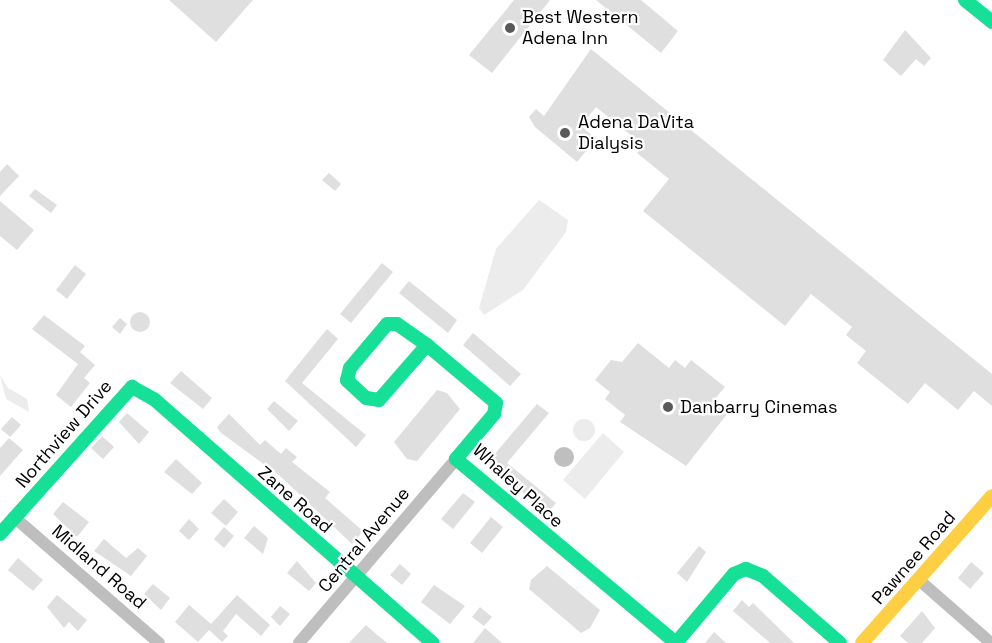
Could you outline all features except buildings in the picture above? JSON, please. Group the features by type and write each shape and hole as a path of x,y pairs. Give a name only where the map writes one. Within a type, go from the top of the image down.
{"street":[{"path":"965,0 992,22"},
{"name":"Whaley Place","path":"427,345 379,400 366,398 347,380 350,368 387,324 397,324 427,345 496,403 494,414 456,459 676,643"},
{"name":"Northview Drive","path":"0,534 132,387"},
{"name":"Zane Road","path":"132,387 433,643"},
{"name":"Central Avenue","path":"299,643 456,459"},
{"name":"Pawnee Road","path":"862,643 992,496"},
{"name":"Midland Road","path":"15,517 159,643"},
{"path":"676,643 734,574 746,569 763,576 840,643"},
{"path":"919,580 991,643"}],"shaded area":[{"path":"539,200 568,220 566,232 523,290 484,315 479,308 496,249"},
{"path":"0,375 8,388 27,399 29,412 6,399"},
{"path":"584,419 592,422 595,430 592,438 584,441 576,438 573,430 576,422"},
{"path":"603,433 624,452 585,499 563,480"},
{"path":"564,447 571,450 574,457 571,464 564,467 557,464 554,457 557,450"}],"traffic: fast":[{"path":"965,0 992,22"},
{"path":"427,345 379,400 366,398 347,380 350,368 387,324 397,324 427,345 496,403 494,414 456,459 676,643"},
{"path":"0,534 132,387 155,400 433,643"},
{"path":"676,643 734,574 746,569 763,576 840,643"}],"traffic: slow":[{"path":"862,643 992,496"}],"place":[{"name":"Best Western Adena Inn","path":"510,28"},
{"name":"Adena DaVita Dialysis","path":"565,133"},
{"name":"Danbarry Cinemas","path":"668,407"}]}
